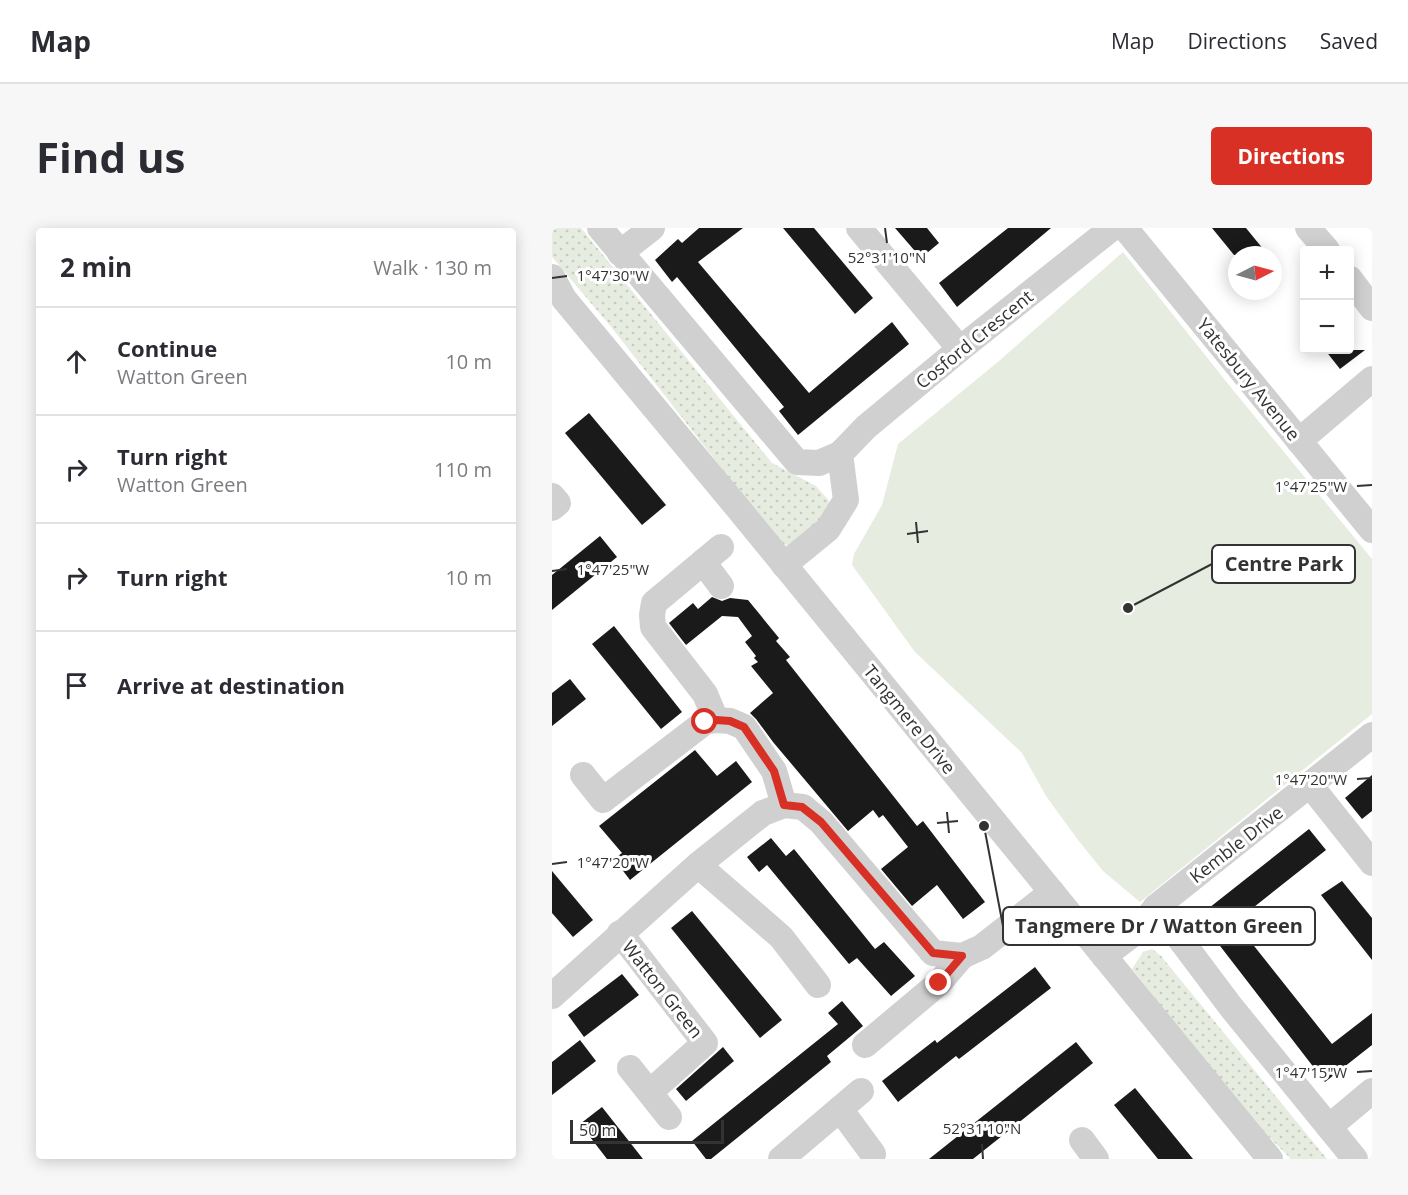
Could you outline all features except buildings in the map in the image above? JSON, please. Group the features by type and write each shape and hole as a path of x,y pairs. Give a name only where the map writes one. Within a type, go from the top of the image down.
{"street":[{"name":"Cosford Crescent","path":"600,228 797,462 819,463 840,454 866,427 1112,228"},
{"path":"620,253 652,228"},
{"path":"859,228 960,349"},
{"name":"Yatesbury Avenue","path":"1125,228 1372,530"},
{"path":"1308,228 1323,246"},
{"name":"Tangmere Drive","path":"552,277 558,304 784,565 1270,1159"},
{"path":"1354,284 1372,308"},
{"path":"1299,441 1372,380"},
{"path":"784,565 828,529 846,500 840,454"},
{"path":"552,496 558,503 552,508"},
{"path":"716,720 705,694 653,627 652,615 654,603 712,554 721,586"},
{"path":"583,775 603,800 705,722 730,721 744,727 774,771 784,805 802,807 821,822 933,953 962,956"},
{"name":"Kemble Drive","path":"1104,956 1137,931 1156,908 1372,735"},
{"path":"1310,785 1372,863"},
{"name":"Watton Green","path":"554,989 763,813 784,805"},
{"path":"698,866 781,937 818,985"},
{"path":"865,1045 939,983 962,956 982,947 1052,892"},
{"path":"1156,908 1231,1007 1355,1159"},
{"name":"Watton Green","path":"620,933 705,1043 650,1092"},
{"path":"630,1068 669,1117"},
{"path":"781,1159 861,1091"},
{"path":"1329,1127 1372,1091"},
{"path":"840,1109 873,1154"}],"shaded area":[{"path":"552,228 581,228 772,463 816,486 829,501 829,516 791,546 780,543 612,328 552,257"},
{"path":"1123,252 1372,559 1372,714 1140,902 1103,871 1078,840 1046,796 1022,753 915,652 852,565 854,554 882,505 898,444 999,361"},
{"path":"1152,949 1161,956 1327,1159 1291,1159 1247,1115 1132,969 1143,952"}],"place":[{"name":"Centre Park","path":"1128,608"},
{"name":"Tangmere Dr / Watton Green","path":"984,826"}],"route":[{"path":"705,722 730,721 744,727 774,771 784,805 802,807 821,822 933,953 962,956 939,983"}]}
